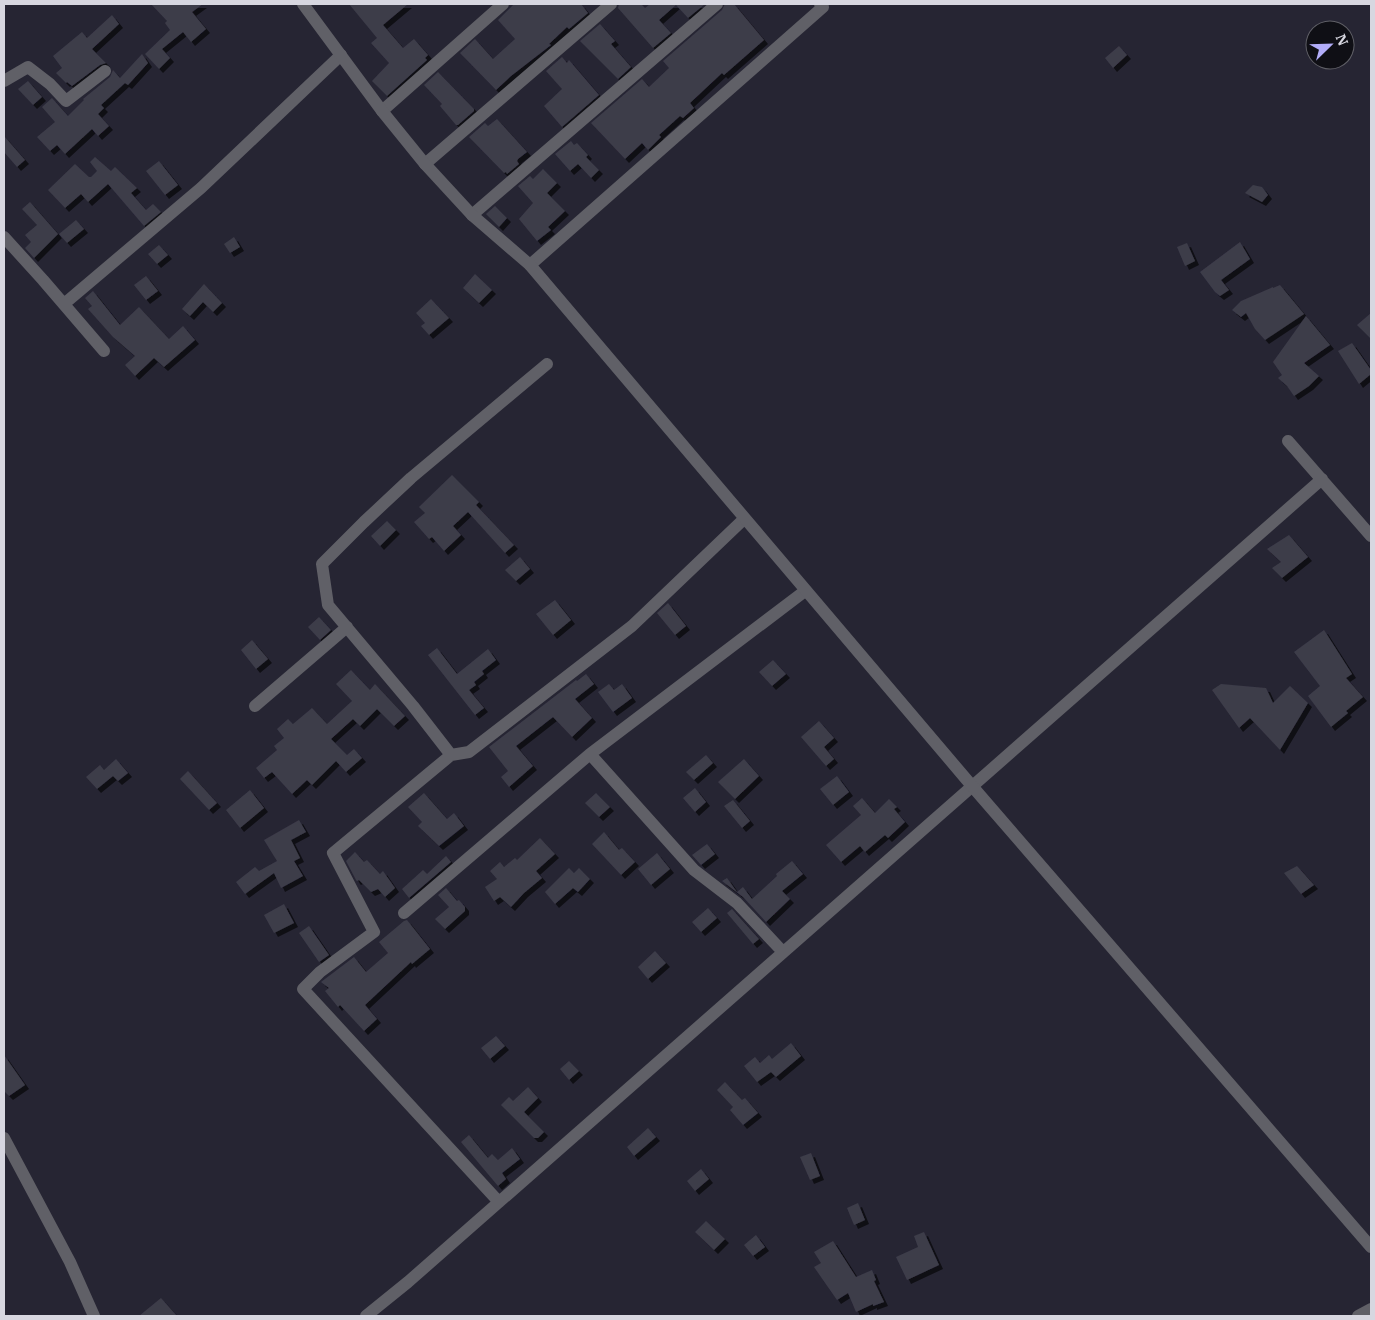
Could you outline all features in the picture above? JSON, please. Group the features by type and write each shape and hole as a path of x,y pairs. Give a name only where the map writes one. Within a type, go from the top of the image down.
{"street":[{"path":"382,111 502,4"},
{"path":"426,164 611,4"},
{"path":"472,215 717,4"},
{"path":"530,265 823,6 820,4"},
{"path":"309,6 341,55 382,111 426,164 472,215 530,265 972,786 1371,1247"},
{"path":"64,304 201,188 341,55"},
{"path":"4,81 28,67 50,84 66,102 104,71"},
{"path":"4,237 104,351"},
{"path":"451,755 328,605 322,564 411,478 547,364"},
{"path":"1288,441 1371,536"},
{"path":"366,1316 396,1293 1322,479"},
{"path":"499,1202 304,989 320,972 374,932 333,853 451,755 469,752 632,626 744,518"},
{"path":"404,913 590,754 805,591"},
{"path":"255,706 347,627"},
{"path":"590,754 694,870 737,903 783,952"},
{"path":"4,1138 70,1262 94,1316"},
{"path":"1358,1316 1371,1309"}],"building":[{"path":"151,4 203,4 192,12 206,29 191,42 183,32 162,49 170,58 159,69 145,54 170,30 165,23 167,21"},
{"path":"349,4 408,4 383,25 403,48 414,39 428,55 425,58 427,60 387,96 372,81 389,63 371,43 377,38"},
{"path":"514,4 581,4 588,13 569,29 567,27 549,44 551,45 496,90 460,53 475,39 493,59 515,39 498,20"},
{"path":"619,4 641,4 645,8 650,4 705,4 688,18 676,5 659,20 671,33 653,48 618,8"},
{"path":"725,4 734,4 764,40 724,75 722,73 690,103 694,108 683,118 680,116 659,135 661,137 648,150 642,143 625,159 591,123 642,79 649,87 669,68 663,61 722,10"},
{"path":"112,15 119,24 92,49 106,63 100,65 72,86 66,83 56,73 62,68 53,56 82,32 87,38"},
{"path":"600,24 615,41 611,44 631,67 618,79 580,41"},
{"path":"1119,46 1127,55 1113,68 1105,58"},
{"path":"142,54 148,63 128,85 125,83 101,105 104,108 98,114 109,126 98,136 92,129 65,154 57,145 50,151 37,137 55,122 42,107 52,98 68,116 83,99 110,77 113,70 120,78"},
{"path":"562,57 567,63 569,60 599,95 562,127 544,106 562,89 546,71"},
{"path":"438,72 474,109 458,125 456,125 440,106 442,104 424,85"},
{"path":"28,81 42,97 33,105 18,89"},
{"path":"497,119 527,152 518,159 519,164 507,174 469,137 485,123 488,126"},
{"path":"4,136 25,160 17,167 4,152"},
{"path":"571,141 574,145 577,143 588,155 586,157 599,170 591,178 578,164 570,171 555,154"},
{"path":"95,157 111,171 115,167 137,188 131,193 146,210 153,204 161,212 144,226 108,184 88,202 81,194 65,208 48,190 75,164 91,177 97,171 90,162"},
{"path":"159,161 178,185 165,195 146,171"},
{"path":"543,169 557,183 547,193 565,211 548,227 551,230 537,241 519,219 533,203 518,186 530,176 533,179"},
{"path":"1253,185 1262,187 1268,195 1262,202 1245,193"},
{"path":"30,202 58,234 34,258 25,248 31,242 25,235 37,225 22,209"},
{"path":"495,206 507,218 499,227 486,214"},
{"path":"76,220 84,229 67,243 59,234"},
{"path":"234,237 240,247 230,253 224,244"},
{"path":"1240,242 1250,259 1221,280 1229,290 1220,296 1200,272"},
{"path":"1187,243 1195,261 1185,266 1177,247"},
{"path":"159,245 168,255 157,264 148,254"},
{"path":"475,274 492,290 479,303 463,288"},
{"path":"146,276 158,291 146,300 134,285"},
{"path":"204,284 222,303 213,312 203,302 190,316 182,309"},
{"path":"1280,285 1304,314 1265,340 1255,329 1246,313 1241,317 1232,310 1241,301"},
{"path":"93,291 120,325 139,307 169,339 183,326 195,340 164,367 154,358 135,376 125,365 135,356 113,337 88,309 92,306 85,298"},
{"path":"431,299 449,318 429,335 421,326 425,323 416,313"},
{"path":"1371,313 1371,339 1357,325"},
{"path":"1306,316 1330,345 1304,363 1319,376 1309,386 1294,396 1278,378 1282,375 1273,362"},
{"path":"1352,343 1371,370 1371,374 1359,384 1338,351"},
{"path":"452,475 479,502 476,505 514,545 505,553 468,512 453,526 461,535 444,551 432,537 429,539 414,522 425,513 419,507"},
{"path":"387,521 396,530 380,546 371,536"},
{"path":"1289,535 1308,557 1282,578 1272,568 1281,562 1267,549"},
{"path":"520,557 530,569 516,581 505,570"},
{"path":"555,600 571,620 553,635 536,614"},
{"path":"668,603 686,626 675,635 657,613"},
{"path":"319,617 331,630 320,640 308,627"},
{"path":"1324,630 1352,674 1346,678 1363,697 1331,727 1308,696 1320,686 1294,652"},
{"path":"252,640 268,659 256,669 241,650"},
{"path":"437,648 457,674 488,649 496,660 482,671 484,674 474,682 476,685 469,690 484,708 475,715 428,655"},
{"path":"773,660 786,674 772,686 759,672"},
{"path":"351,670 370,690 375,684 405,716 394,726 377,709 360,726 353,719 331,739 347,755 354,749 362,758 346,772 336,761 312,785 307,780 292,794 272,772 264,778 256,768 277,750 274,746 284,738 277,729 288,719 293,724 312,708 327,724 352,701 336,684"},
{"path":"586,674 594,684 575,699 592,718 572,737 553,717 516,746 533,766 509,787 501,777 508,771 489,747"},
{"path":"609,684 614,690 622,684 632,698 613,712 598,692"},
{"path":"1221,684 1266,688 1273,703 1290,686 1308,703 1280,750 1250,718 1239,728 1212,690"},
{"path":"819,721 834,738 824,747 834,759 826,766 801,737"},
{"path":"706,755 713,763 694,780 686,772"},
{"path":"116,759 128,773 118,781 113,776 97,789 86,777 100,765 104,770"},
{"path":"744,759 759,776 735,799 718,782"},
{"path":"188,771 217,803 209,810 180,779"},
{"path":"837,776 849,792 833,805 820,789"},
{"path":"695,788 706,802 695,812 683,798"},
{"path":"250,790 264,808 240,828 226,810"},
{"path":"424,793 447,819 454,813 464,826 439,846 418,826 422,822 408,807"},
{"path":"596,793 610,807 599,817 585,803"},
{"path":"862,798 875,813 889,799 897,807 894,809 905,822 888,838 885,835 865,852 860,846 841,862 826,845 861,815 853,806"},
{"path":"733,800 750,821 742,828 724,806"},
{"path":"299,820 306,832 291,840 300,858 294,861 303,876 281,888 274,873 245,894 236,882 255,867 259,871 277,861 264,840"},
{"path":"604,832 619,850 622,848 635,862 621,875 592,844"},
{"path":"540,838 555,854 536,871 542,878 511,907 500,897 494,901 485,887 497,879 490,871 500,862 504,867 515,858 517,860"},
{"path":"707,844 715,854 701,865 692,855"},
{"path":"355,852 364,862 367,860 380,874 383,871 395,888 385,897 378,889 371,892 359,880 356,880 346,861"},
{"path":"657,853 670,869 651,885 638,869"},
{"path":"446,856 451,862 409,898 402,889 423,870 427,874"},
{"path":"792,861 803,874 782,891 790,899 766,922 743,897 722,881 727,878 737,892 743,887 752,899 777,876 776,874"},
{"path":"1297,866 1314,885 1301,894 1284,873"},
{"path":"569,868 574,873 579,868 590,879 578,892 573,888 555,904 545,892"},
{"path":"446,888 465,907 465,911 445,929 435,919 449,907 438,895"},
{"path":"284,904 294,923 274,933 264,915"},
{"path":"708,908 717,918 701,932 692,922"},
{"path":"732,909 759,939 753,944 727,913"},
{"path":"407,920 430,949 412,964 411,962 365,1005 377,1019 364,1031 340,1005 338,1007 325,991 329,988 321,982 354,957 366,972 388,953 379,942"},
{"path":"309,926 329,955 319,962 299,933"},
{"path":"655,951 666,963 648,979 638,967"},
{"path":"496,1036 505,1046 490,1059 481,1048"},
{"path":"791,1043 801,1056 776,1077 771,1072 757,1082 744,1066 755,1057 760,1063 769,1055 772,1059"},
{"path":"4,1055 25,1085 9,1096 4,1091"},
{"path":"569,1061 579,1071 569,1080 560,1069"},
{"path":"725,1082 742,1100 745,1098 758,1113 743,1125 730,1110 733,1107 717,1090"},
{"path":"528,1087 538,1098 524,1112 544,1132 538,1138 534,1138 501,1105 509,1097 513,1101"},
{"path":"648,1128 656,1137 634,1156 627,1147"},
{"path":"469,1135 488,1158 492,1154 498,1160 512,1148 520,1159 502,1173 506,1179 498,1186 461,1142"},
{"path":"811,1153 820,1176 810,1180 800,1157"},
{"path":"701,1169 709,1179 695,1191 687,1181"},
{"path":"858,1203 865,1220 854,1225 847,1208"},
{"path":"706,1221 725,1239 714,1250 695,1232"},
{"path":"924,1232 939,1265 907,1280 896,1257 918,1247 914,1236"},
{"path":"756,1235 765,1247 753,1256 744,1245"},
{"path":"833,1241 856,1277 872,1270 876,1280 874,1281 884,1302 873,1306 873,1304 856,1312 848,1293 837,1300 814,1267 821,1263 814,1252"},
{"path":"161,1298 177,1316 139,1316"}]}
